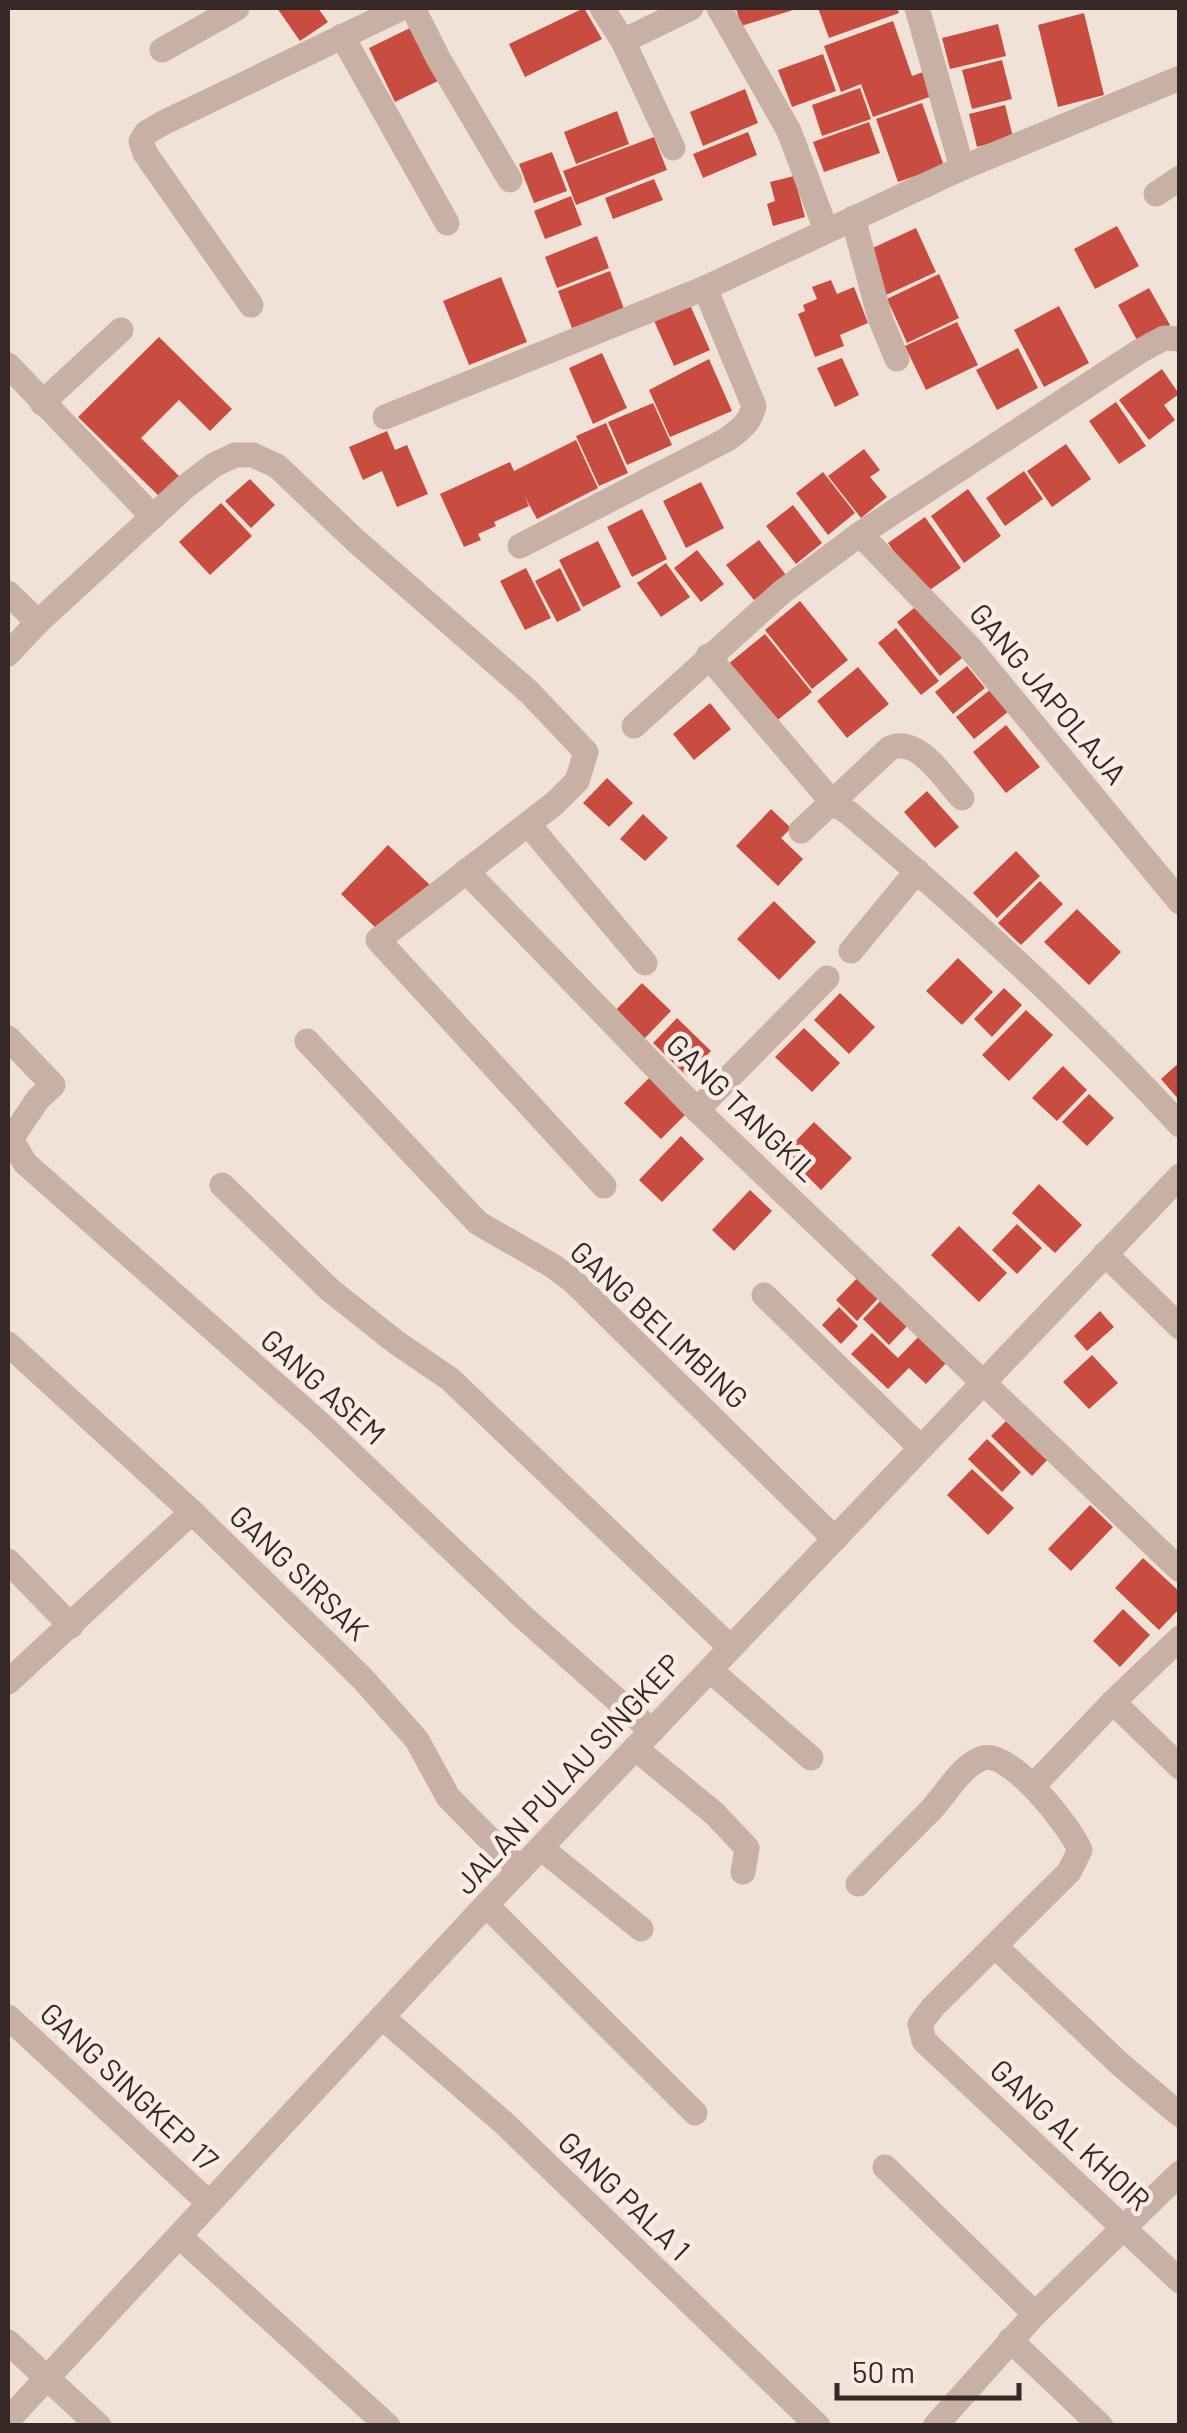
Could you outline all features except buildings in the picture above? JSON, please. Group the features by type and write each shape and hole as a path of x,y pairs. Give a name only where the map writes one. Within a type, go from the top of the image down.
{"street":[{"path":"162,50 237,8"},
{"path":"251,305 140,141 163,123 402,8"},
{"path":"413,8 510,180"},
{"path":"602,8 623,41 673,148"},
{"path":"623,41 691,8"},
{"path":"719,8 789,131 826,230"},
{"path":"917,8 962,168"},
{"path":"342,36 447,224"},
{"path":"385,418 704,288 962,168 1180,78"},
{"path":"1156,194 1180,178"},
{"path":"853,218 880,318 898,359"},
{"path":"520,546 726,440 752,417 754,406 704,288"},
{"path":"42,403 122,330"},
{"path":"634,726 782,592 860,534 1140,351 1164,338 1180,339"},
{"path":"8,365 153,517"},
{"path":"8,654 38,622 214,465 235,455 253,455 277,466 356,541 529,692 586,752 577,781 528,824 378,940 604,1186"},
{"name":"GANG JAPOLAJA","path":"860,534 971,649 1171,874 1180,902"},
{"path":"8,594 38,622"},
{"path":"708,656 832,802 1008,950 1180,1126"},
{"path":"802,831 898,744 915,748 962,798"},
{"path":"528,824 645,963"},
{"name":"GANG TANGKIL","path":"466,871 697,1110 1180,1570"},
{"path":"851,951 917,871"},
{"path":"697,1110 827,978"},
{"name":"GANG ASEM","path":"8,1038 53,1085 38,1099 11,1140 25,1163 316,1420 522,1616 644,1740"},
{"name":"GANG BELIMBING","path":"307,1041 478,1223 554,1266 573,1282 834,1538"},
{"name":"JALAN PULAU SINGKEP","path":"8,2420 730,1646 1180,1176"},
{"path":"222,1185 330,1290 396,1343 450,1379 730,1646"},
{"path":"1108,1250 1180,1327"},
{"path":"764,1295 921,1448"},
{"name":"GANG SIRSAK","path":"8,1344 192,1512 362,1678 417,1740 448,1798 520,1870"},
{"path":"8,1682 192,1512"},
{"path":"8,1561 71,1626"},
{"path":"1033,1786 1112,1702 1180,1638"},
{"path":"710,1670 811,1758"},
{"path":"1112,1702 1180,1767"},
{"path":"644,1740 747,1848 743,1872"},
{"path":"858,1884 971,1765 996,1758 1033,1786 1074,1834 1080,1850 1069,1872 996,1946 1121,2065 1180,2115"},
{"path":"541,1848 641,1929"},
{"path":"486,1905 695,2112"},
{"name":"GANG AL KHOIR","path":"996,1946 920,2024 924,2041 1180,2280"},
{"name":"GANG SINGKEP 17","path":"8,2017 210,2202"},
{"name":"GANG PALA 1","path":"382,2018 504,2123 818,2426"},
{"path":"885,2167 1035,2314"},
{"path":"935,2426 1035,2314 1180,2173"},
{"path":"179,2236 388,2426"},
{"path":"1010,2340 1101,2426"},
{"path":"8,2342 99,2426"}]}
